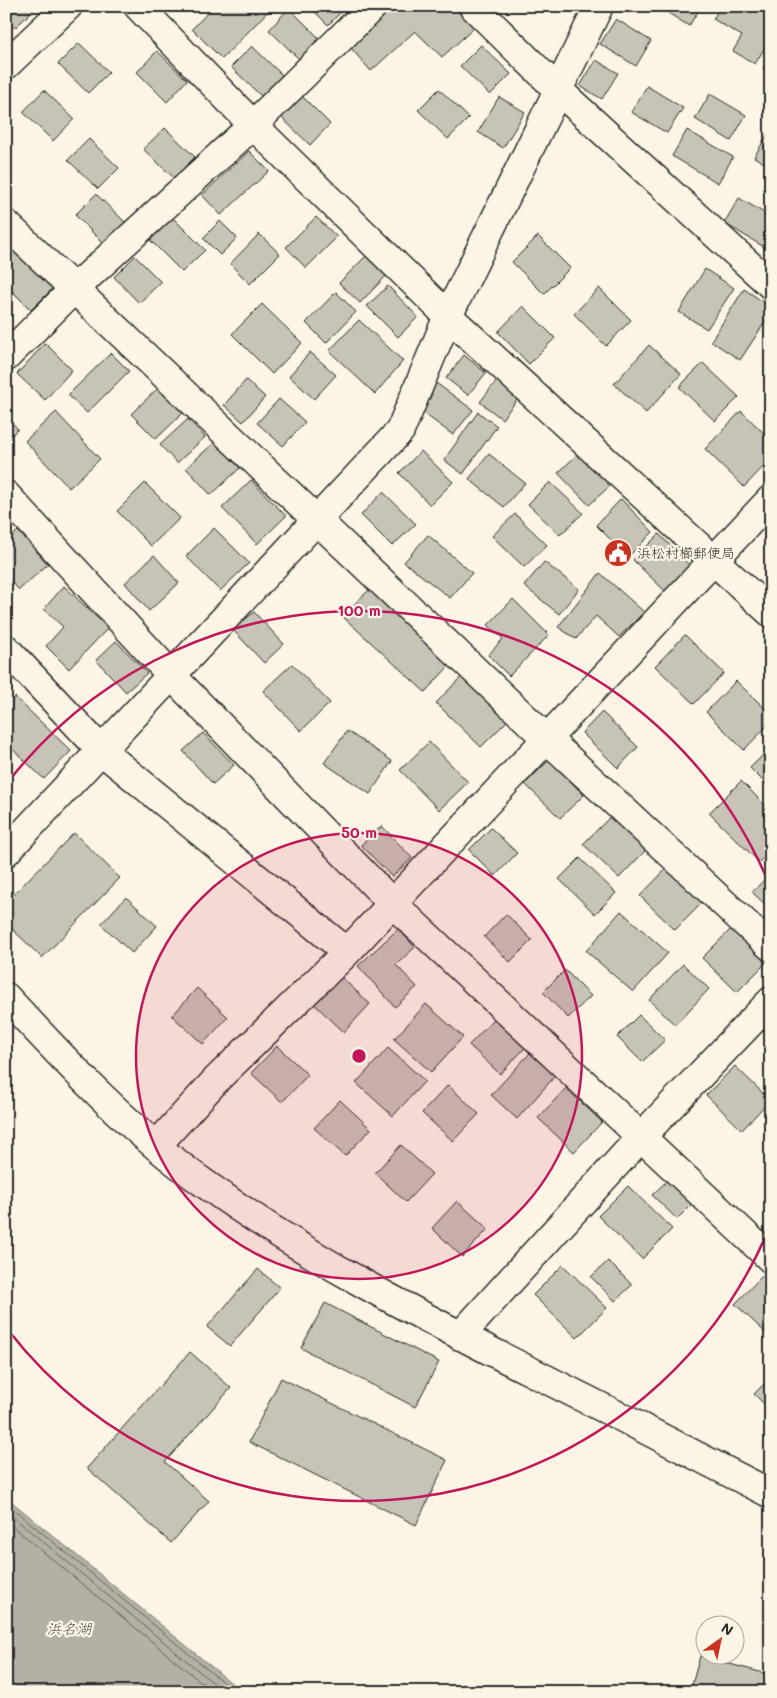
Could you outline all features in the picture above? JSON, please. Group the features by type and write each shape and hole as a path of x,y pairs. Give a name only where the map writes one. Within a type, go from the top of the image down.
{"street":[{"path":"6,65 68,6"},
{"path":"138,6 253,126 448,316 771,613"},
{"path":"6,357 73,290 253,126 372,6"},
{"path":"473,6 557,89 771,285"},
{"path":"6,852 103,752 171,675 400,431 448,316 599,6"},
{"path":"6,224 73,290 546,738 771,947"},
{"path":"6,495 171,675 392,903 771,1259"},
{"path":"156,1146 217,1079 347,952 771,499"},
{"path":"6,649 103,752 347,952"},
{"path":"6,997 118,1114 156,1146 207,1186 316,1258 460,1336 771,1494"},
{"path":"460,1336 640,1138 771,1001"}],"water":[{"name":"浜名湖","path":"6,1497 244,1692 23,1692 6,1677"}],"building":[{"path":"6,6 37,6 15,28 6,20"},
{"path":"214,6 273,6 222,59 192,29"},
{"path":"309,6 347,6 328,25"},
{"path":"391,6 453,6 474,28 442,57 415,31 371,71 350,47"},
{"path":"657,6 701,6 689,26"},
{"path":"721,6 754,6 771,16 771,37 755,64 733,51 742,36 713,19"},
{"path":"289,8 319,38 299,59 269,30"},
{"path":"616,19 651,41 636,66 600,44"},
{"path":"79,43 109,72 88,93 58,64"},
{"path":"481,45 511,74 490,95 460,66"},
{"path":"252,46 282,75 261,96 231,67"},
{"path":"157,51 187,80 167,102 137,72"},
{"path":"771,54 771,74 763,69"},
{"path":"596,60 618,73 602,99 580,86"},
{"path":"647,86 683,108 667,133 631,112"},
{"path":"439,89 469,118 448,139 418,110"},
{"path":"44,90 74,119 53,141 23,112"},
{"path":"300,94 330,124 310,145 280,116"},
{"path":"710,94 746,115 731,141 695,119"},
{"path":"499,97 525,112 503,148 478,132"},
{"path":"165,128 195,157 174,178 143,149"},
{"path":"687,130 733,157 718,183 672,156"},
{"path":"769,132 771,133 771,167 754,157"},
{"path":"89,139 119,168 98,189 68,160"},
{"path":"249,151 269,171 221,215 202,195"},
{"path":"96,194 126,223 105,245 75,215"},
{"path":"739,198 771,217 769,250 724,223"},
{"path":"316,217 337,237 306,268 286,247"},
{"path":"173,218 205,250 182,272 150,240"},
{"path":"220,221 237,238 220,255 203,238"},
{"path":"259,234 280,254 250,284 230,264"},
{"path":"538,236 570,268 544,294 512,262"},
{"path":"11,246 53,288 31,310 6,285 6,251"},
{"path":"369,253 390,272 360,303 339,283"},
{"path":"135,256 161,282 139,303 114,277"},
{"path":"705,269 734,288 707,329 679,312"},
{"path":"388,286 418,317 398,337 367,306"},
{"path":"599,288 631,320 606,346 574,314"},
{"path":"744,289 771,307 771,313 740,360 711,341"},
{"path":"336,292 356,312 326,343 306,323"},
{"path":"262,304 302,343 272,374 232,334"},
{"path":"523,306 555,338 529,364 498,332"},
{"path":"359,320 403,361 375,394 329,351"},
{"path":"45,343 72,370 45,400 17,374"},
{"path":"649,345 681,374 646,413 614,384"},
{"path":"310,352 336,375 314,399 289,376"},
{"path":"111,353 129,371 87,413 68,395"},
{"path":"464,355 486,373 468,395 446,378"},
{"path":"703,363 739,397 715,421 679,387"},
{"path":"498,379 520,396 502,419 480,402"},
{"path":"246,380 265,397 243,422 224,405"},
{"path":"436,383 473,410 453,435 418,409"},
{"path":"159,387 184,412 156,439 131,414"},
{"path":"279,399 305,422 283,446 257,423"},
{"path":"741,411 771,440 771,459 744,487 705,449"},
{"path":"56,412 100,459 69,488 25,441"},
{"path":"478,412 497,426 463,474 444,460"},
{"path":"6,417 18,429 6,440"},
{"path":"188,419 205,437 177,463 160,445"},
{"path":"215,442 240,468 211,495 186,468"},
{"path":"421,451 453,482 430,505 399,473"},
{"path":"581,451 613,483 589,505 558,473"},
{"path":"489,454 525,483 504,507 469,479"},
{"path":"251,480 286,516 257,544 222,508"},
{"path":"550,482 583,513 560,535 528,504"},
{"path":"145,483 180,518 151,546 117,511"},
{"path":"383,492 416,524 392,546 361,515"},
{"path":"621,499 653,532 628,557 596,525"},
{"path":"515,514 547,545 524,567 492,536"},
{"path":"214,528 249,563 220,591 186,556"},
{"path":"18,531 48,564 19,590 6,576 6,541"},
{"path":"659,534 690,566 665,591 633,560"},
{"path":"428,535 472,573 450,598 404,562"},
{"path":"154,555 179,583 149,611 125,583"},
{"path":"544,562 579,589 559,614 524,586"},
{"path":"600,573 644,612 619,637 596,616 576,639 558,627"},
{"path":"64,586 108,628 69,669 46,646 63,627 44,609"},
{"path":"371,588 451,664 425,692 342,616"},
{"path":"513,599 549,635 509,676 488,655 503,639 488,625"},
{"path":"254,612 284,644 264,663 233,630"},
{"path":"685,635 724,673 694,704 655,666"},
{"path":"116,641 147,673 126,692 96,660"},
{"path":"292,664 330,703 301,731 263,691"},
{"path":"463,675 508,720 481,747 436,703"},
{"path":"736,681 771,714 771,722 744,750 706,712"},
{"path":"15,697 71,751 44,779 6,743 6,707"},
{"path":"602,712 638,747 618,768 582,733"},
{"path":"347,731 392,761 370,794 324,763"},
{"path":"203,733 234,765 213,784 183,751"},
{"path":"429,742 468,782 439,810 400,770"},
{"path":"771,747 771,789 750,768"},
{"path":"549,760 584,795 560,818 525,784"},
{"path":"741,781 771,811 771,851 759,862 709,813"},
{"path":"612,815 647,849 619,878 583,844"},
{"path":"382,826 412,858 392,877 361,845"},
{"path":"491,828 517,853 495,876 469,850"},
{"path":"74,833 120,878 42,958 6,923 6,902"},
{"path":"580,858 616,893 595,914 559,879"},
{"path":"668,867 704,901 675,930 640,896"},
{"path":"771,873 771,910 752,892"},
{"path":"126,897 157,926 132,953 101,924"},
{"path":"621,911 668,953 633,992 586,951"},
{"path":"506,914 532,940 510,962 484,937"},
{"path":"398,929 415,947 396,965 417,987 395,1007 358,966"},
{"path":"731,929 766,963 737,992 702,958"},
{"path":"683,964 709,989 675,1025 649,1000"},
{"path":"565,970 591,996 568,1018 543,992"},
{"path":"339,975 370,1004 344,1032 313,1003"},
{"path":"197,988 228,1017 203,1044 172,1016"},
{"path":"426,1004 463,1037 431,1072 394,1039"},
{"path":"639,1015 665,1040 642,1062 617,1037"},
{"path":"495,1018 526,1047 500,1074 469,1045"},
{"path":"277,1046 308,1075 282,1102 251,1073"},
{"path":"388,1048 425,1081 393,1116 356,1083"},
{"path":"530,1053 555,1076 517,1119 491,1095"},
{"path":"735,1066 770,1100 742,1130 706,1095"},
{"path":"448,1085 479,1114 453,1141 422,1113"},
{"path":"566,1088 602,1122 574,1152 538,1118"},
{"path":"340,1100 371,1129 345,1156 314,1128"},
{"path":"401,1145 432,1174 406,1202 375,1173"},
{"path":"669,1179 693,1203 677,1219 652,1195"},
{"path":"628,1186 672,1229 642,1259 598,1216"},
{"path":"457,1201 488,1229 462,1257 432,1228"},
{"path":"608,1261 632,1285 615,1301 591,1277"},
{"path":"563,1265 607,1308 577,1338 533,1295"},
{"path":"258,1269 280,1288 230,1346 207,1327"},
{"path":"765,1273 771,1279 771,1338 735,1304"},
{"path":"325,1303 439,1362 415,1407 301,1348"},
{"path":"190,1352 231,1388 165,1462 209,1501 171,1543 87,1468"},
{"path":"771,1377 771,1411 754,1394"},
{"path":"281,1378 447,1460 416,1525 249,1442"},
{"path":"697,1666 737,1666 771,1675 771,1692 690,1692"}],"place":[{"name":"浜松村櫛郵便局","path":"618,553"}]}
